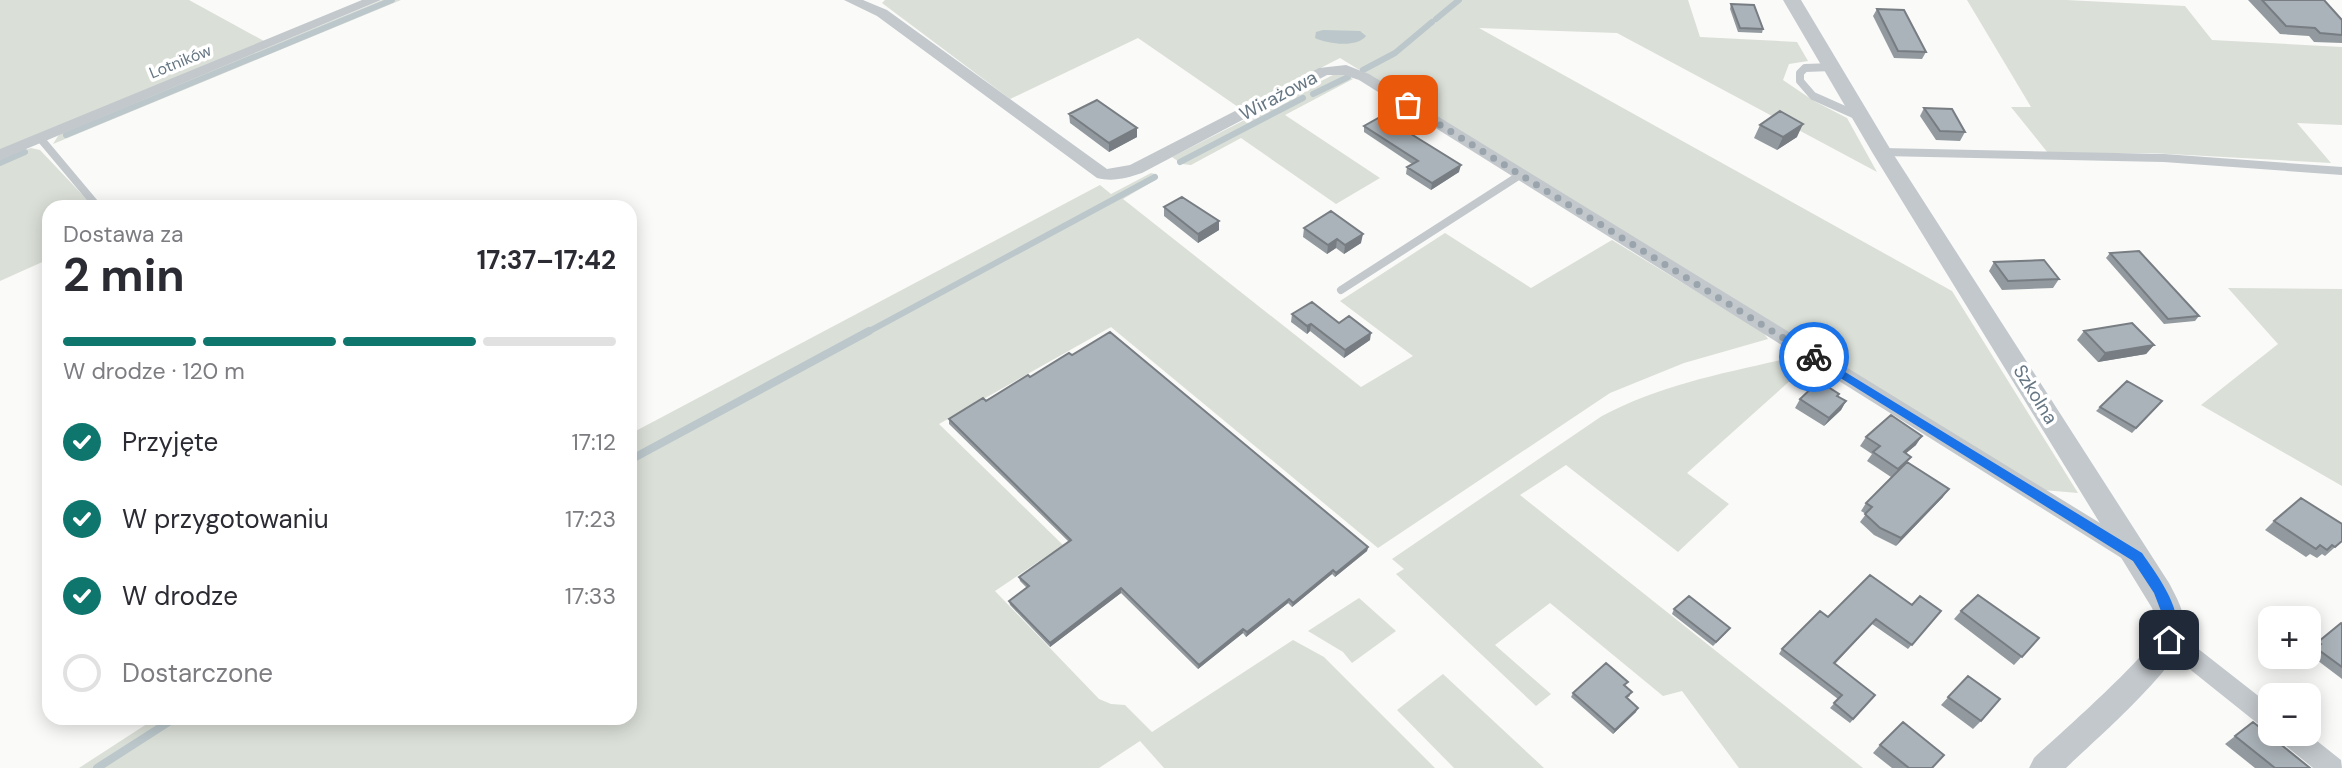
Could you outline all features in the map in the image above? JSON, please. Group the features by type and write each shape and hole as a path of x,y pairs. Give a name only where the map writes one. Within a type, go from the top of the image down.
{"street":[{"name":"Lotników","path":"0,155 374,0"},
{"name":"Wirażowa","path":"851,0 882,13 1103,174 1123,174 1136,169 1324,71 1346,70 1364,77 2138,557"},
{"name":"Szkolna","path":"1792,0 1882,152 2159,591 2171,619 2169,640"},
{"path":"2045,768 2119,695 2169,640 2258,710"},
{"path":"2304,746 2332,768"}],"lane":[{"path":"1832,67 1805,68 1800,73 1800,81 1813,96 1862,118"},
{"path":"40,138 92,200"},
{"path":"1882,152 2164,158 2342,171"},
{"path":"1341,290 1520,175"}],"shaded area":[{"path":"0,0 189,0 264,41 0,151"},
{"path":"382,0 401,0 53,144 65,131"},
{"path":"885,0 1688,0 1700,37 1797,42 1808,61 1789,64 1783,80 1814,101 1847,118 1877,172 1617,33 1479,28 1952,291 2078,493 2043,490 1340,58 1241,109 1138,38 1010,99 882,3"},
{"path":"1967,0 2066,0 2185,6 2212,40 2342,47 2342,125 2297,123 2331,163 2151,153 2048,153 2011,107 2031,107"},
{"path":"1360,31 1366,36 1356,42 1334,43 1315,38 1316,32"},
{"path":"1344,74 1353,79 1285,115 1380,178 1336,204 1241,138 1191,165 1182,164 1172,157 1333,75"},
{"path":"31,148 40,150 87,200 42,200 42,262 0,281 0,159"},
{"path":"1151,173 1155,174 1155,180 1123,199 1361,387 1413,356 1340,301 1445,233 1531,288 1612,240 1763,332 1768,339 1684,363 1610,393 1378,548 1111,327 939,424 1063,545 995,591 1099,699 1111,704 1125,705 1152,732 1293,640 1324,657 1435,768 1164,768 1140,741 1099,768 79,768 145,725 637,725 637,430 1100,185 1111,194"},
{"path":"2228,288 2342,289 2342,486 2201,405 2278,344"},
{"path":"1781,360 1811,362 1687,473 1729,504 1678,552 1566,465 1520,495 1863,768 1739,768 1682,691 1663,696 1550,603 1495,645 1551,694 1536,706 1396,574 1404,569 1392,559 1602,416 1667,389"},
{"path":"1359,598 1396,631 1352,663 1343,652 1308,631"},
{"path":"1443,674 1544,768 1454,768 1397,710"}],"building":[{"path":"2262,0 2324,0 2342,20 2342,35 2320,33 2315,28 2286,26"},
{"path":"1731,4 1754,5 1763,29 1740,28"},
{"path":"1877,9 1904,10 1926,52 1898,51"},
{"path":"1097,100 1137,128 1109,143 1069,114"},
{"path":"1924,108 1952,109 1965,132 1940,131"},
{"path":"1780,111 1803,124 1783,137 1760,125"},
{"path":"1382,116 1461,165 1432,183 1407,167 1418,161 1364,126"},
{"path":"1182,197 1219,221 1198,234 1164,207"},
{"path":"1331,211 1363,234 1345,245 1337,239 1328,245 1304,228"},
{"path":"2139,251 2199,316 2168,319 2110,253"},
{"path":"2044,260 2059,279 2008,281 1994,262"},
{"path":"1312,302 1339,323 1349,316 1371,333 1345,350 1311,324 1307,326 1292,314"},
{"path":"2132,323 2154,345 2105,353 2084,331"},
{"path":"1110,332 1368,547 1336,573 1333,570 1293,603 1289,599 1247,632 1243,629 1199,665 1121,588 1050,643 1009,601 1029,586 1019,577 1071,540 949,419 983,398 986,401 1028,375 1030,377 1069,353 1072,355"},
{"path":"1819,381 1846,401 1829,418 1800,399"},
{"path":"2127,381 2162,401 2136,428 2100,407"},
{"path":"1891,415 1922,436 1904,452 1911,457 1898,469 1873,452 1880,446 1866,437"},
{"path":"1907,462 1949,489 1901,538 1880,528 1865,514 1872,507 1866,503"},
{"path":"2301,498 2342,524 2342,541 2335,547 2332,545 2327,550 2320,545 2316,549 2274,521"},
{"path":"1870,575 1912,605 1920,596 1941,611 1912,645 1876,619 1834,663 1875,695 1853,719 1834,703 1842,695 1782,649 1820,611 1828,617"},
{"path":"1978,595 2039,638 2022,657 1961,611"},
{"path":"1689,596 1730,628 1716,642 1674,609"},
{"path":"2342,624 2342,667 2321,652 2321,640"},
{"path":"1606,663 1628,682 1624,685 1632,692 1626,697 1638,708 1615,730 1573,693"},
{"path":"1968,676 2000,699 1981,721 1948,697"},
{"path":"1903,722 1944,755 1932,768 1909,768 1880,745"},
{"path":"2253,722 2258,726 2258,746 2283,746 2310,768 2275,768 2235,736"}],"waterway":[{"path":"66,135 392,0"},
{"path":"1436,19 1459,0"},
{"path":"1363,70 1395,53 1432,22"},
{"path":"1313,94 1348,77"},
{"path":"1180,162 1303,98"},
{"path":"0,163 25,152"},
{"path":"866,333 1155,177"},
{"path":"637,456 869,331"},
{"path":"97,768 164,725"}],"way so far":[{"path":"1408,105 1814,357"}],"route":[{"path":"1814,357 2138,557 2159,591 2171,619 2169,640"}]}
